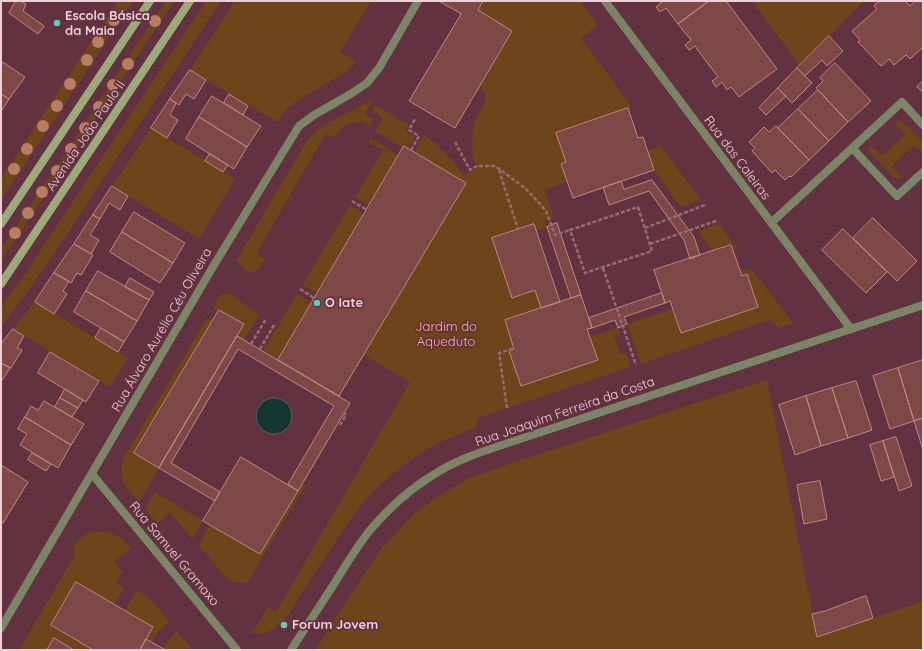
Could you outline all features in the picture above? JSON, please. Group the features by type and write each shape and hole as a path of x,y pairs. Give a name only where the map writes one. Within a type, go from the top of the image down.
{"main road":[{"name":"Avenida João Paulo II","path":"1,224 150,1"},
{"name":"Avenida João Paulo II","path":"1,284 190,1"}],"street":[{"name":"Rua Álvaro Aurélio Céu Oliveira","path":"1,628 210,272 300,126 314,115 367,83 376,73 418,1"},
{"name":"Rua das Caleiras","path":"605,1 850,329"},
{"path":"771,223 902,102 923,125"},
{"path":"852,148 897,196 923,172"},
{"name":"Rua Joaquim Ferreira da Costa","path":"291,650 371,529 404,496 434,474 471,456 502,445 923,305"},
{"name":"Rua Samuel Gramaxo","path":"92,474 237,650"}],"path":[{"path":"411,150 419,136 408,130 415,119"},
{"path":"454,142 470,170 477,166 495,166 525,188 541,205 549,218 555,235 570,230 638,208 652,251 585,274 570,230"},
{"path":"499,169 518,229"},
{"path":"352,201 367,210"},
{"path":"644,228 704,204"},
{"path":"650,244 716,220"},
{"path":"603,268 636,365"},
{"path":"300,289 314,298"},
{"path":"251,344 266,319"},
{"path":"260,349 274,325"},
{"path":"507,408 499,353 514,348"},
{"path":"340,425 346,415 344,413"}],"green space":[{"path":"118,1 133,1 1,200 1,178"},
{"path":"166,1 174,1 1,261 1,249"},
{"path":"206,1 221,1 61,243 29,290 1,326 1,306 19,283"},
{"path":"235,1 371,1 340,52 356,61 353,65 344,73 286,109 277,122 190,70"},
{"name":"Jardim do Aqueduto","path":"483,1 580,1 598,25 581,38 631,106 557,133 566,162 561,164 567,182 545,190 554,217 545,220 547,227 536,231 534,224 492,238 512,298 535,290 541,308 505,320 514,349 521,386 598,360 590,337 618,328 620,334 614,336 620,354 626,353 631,367 478,418 477,427 443,441 424,451 384,481 362,504 284,620 268,632 250,633 256,627 268,607 276,612 410,382 364,355 466,183 414,152 424,135 446,154 464,175 478,168 473,157 473,126 484,106 486,97 479,88 512,31 478,10"},
{"path":"752,1 864,1 800,66"},
{"path":"370,101 372,102 365,114 373,119 370,125 359,122 349,124 337,133 334,138 326,133 256,254 265,259 262,265 254,272 244,270 238,261 238,258 306,142 328,123"},
{"path":"375,105 409,125 405,131 415,137 408,149 403,148 375,131 383,118 372,111"},
{"path":"897,121 904,123 923,143 923,153 914,145 892,166 902,178 898,179 894,177 871,154 869,150 871,145 882,156 905,135 895,123"},
{"path":"151,128 235,179 199,239 112,186"},
{"path":"371,138 399,156 369,205 355,197 383,150 368,142"},
{"path":"661,146 701,200 681,207 654,170 647,151"},
{"path":"350,205 364,214 317,293 302,285"},
{"path":"719,224 738,249 733,249 731,245 713,251 698,231"},
{"path":"751,268 793,323 779,328 770,320 641,364 627,324 673,309 681,332 746,274 742,276 740,271"},
{"path":"226,293 230,294 259,315 244,340 237,336 244,324 213,308 220,295"},
{"path":"297,294 312,303 278,360 263,351"},
{"path":"35,302 128,358 110,387 13,329"},
{"path":"207,318 212,321 134,453 159,468 139,502 126,487 122,477 121,471 124,457"},
{"path":"767,380 817,637 923,601 923,650 315,650 382,548 416,512 467,479"},
{"path":"302,484 305,486 247,583 239,583 228,579 199,546 210,524 260,554"},
{"path":"155,492 203,521 193,539 170,513 157,524 145,509"},
{"path":"101,531 118,536 131,548 114,562 122,572 116,583 124,588 114,605 76,582 51,625 89,648 87,650 19,650 74,557 73,547 85,535 92,532"},
{"path":"137,591 150,598 169,622 157,633 151,642 146,639 153,627 125,611"},
{"path":"177,631 193,650 163,649"}],"shaded area":[{"path":"274,398 287,403 292,416 287,429 274,434 261,429 256,416 261,403"}],"building":[{"path":"16,1 21,1 26,4 23,11 44,26 38,34 9,13"},
{"path":"439,1 483,1 478,10 512,31 455,128 409,101 461,14"},
{"path":"661,1 709,1 678,24 666,8 660,12 656,7 662,2"},
{"path":"709,1 726,1 777,69 739,97 731,87 727,90 722,82 716,87 712,81 718,77 695,46 689,50 685,45 691,40 678,24"},
{"path":"880,1 905,1 910,6 916,1 921,1 923,4 923,47 910,59 906,55 894,65 889,59 881,66 858,42 860,40 852,31 877,9 874,6"},
{"path":"829,36 843,51 827,66 822,60 805,76 797,68"},
{"path":"1,61 25,77 9,99 1,94"},
{"path":"835,63 871,101 848,122 816,88 823,81 820,78"},
{"path":"797,68 812,83 792,103 778,88"},
{"path":"190,70 206,80 194,99 186,94 179,105 170,99"},
{"path":"923,81 923,92 917,87"},
{"path":"778,88 786,96 766,115 759,108"},
{"path":"818,90 848,122 829,141 798,109"},
{"path":"1,94 9,99 1,112"},
{"path":"229,94 248,106 243,115 224,103"},
{"path":"212,96 261,126 247,147 199,117"},
{"path":"170,99 176,103 170,115 178,120 167,138 151,128"},
{"path":"628,108 638,138 643,137 654,170 573,198 561,164 566,162 556,133"},
{"path":"798,109 829,141 809,160 778,128"},
{"path":"199,117 247,147 234,169 186,139"},
{"path":"776,126 809,160 791,177 789,176 785,180 775,170 772,173 752,151 755,148 749,142 764,127 769,132"},
{"path":"404,146 466,183 339,396 278,360"},
{"path":"210,154 228,165 223,172 205,161"},
{"path":"652,180 694,237 700,255 690,259 684,240 649,191 609,205 603,187 621,181 624,189"},
{"path":"112,186 128,196 120,210 109,203 100,219 93,215"},
{"path":"134,212 185,243 173,263 122,232"},
{"path":"93,215 100,219 90,235 99,240 91,254 74,244"},
{"path":"873,218 917,261 897,281 853,238"},
{"path":"557,223 581,295 571,298 547,227"},
{"path":"534,224 560,302 541,308 535,290 512,298 492,238"},
{"path":"843,229 887,272 866,293 822,250"},
{"path":"122,232 173,263 160,283 110,252"},
{"path":"74,244 93,255 81,275 77,273 71,283 54,273"},
{"path":"731,245 742,276 747,274 758,307 681,333 670,301 665,303 654,270"},
{"path":"98,271 149,300 137,321 86,291"},
{"path":"54,273 69,281 63,291 67,294 54,314 35,302"},
{"path":"130,278 154,292 149,300 125,287"},
{"path":"86,291 137,321 124,342 74,312"},
{"path":"662,293 665,303 624,317 627,324 618,328 615,320 592,328 589,318"},
{"path":"581,295 592,328 587,329 598,360 521,386 509,351 514,349 505,320"},
{"path":"219,310 244,324 159,468 134,453"},
{"path":"101,328 124,342 118,352 95,338"},
{"path":"13,329 24,336 17,348 22,350 11,368 1,363 1,344"},
{"path":"237,336 350,403 298,491 288,484 334,406 238,349 171,463 220,492 215,501 159,468"},
{"path":"50,352 99,381 86,402 38,373"},
{"path":"923,360 923,418 914,421 898,368"},
{"path":"1,363 10,368 1,382"},
{"path":"898,368 914,421 890,429 873,376"},
{"path":"856,381 872,430 848,438 832,388"},
{"path":"832,388 848,438 821,446 806,396"},
{"path":"65,389 83,400 78,408 60,398"},
{"path":"806,396 821,446 795,455 779,405"},
{"path":"60,398 78,408 72,417 55,407"},
{"path":"44,401 84,424 71,445 25,417 31,406 38,410"},
{"path":"25,417 71,445 58,468 20,445 27,434 18,429"},
{"path":"923,418 923,450 914,421"},
{"path":"896,437 912,486 899,491 883,441"},
{"path":"883,441 894,477 881,481 870,445"},
{"path":"32,453 51,464 46,471 28,460"},
{"path":"241,457 298,491 260,554 203,521"},
{"path":"1,465 28,482 3,523 1,522"},
{"path":"820,481 827,519 804,524 797,485"},
{"path":"76,582 153,627 140,650 93,650 51,625"},
{"path":"866,596 873,618 817,637 812,614 825,611"},
{"path":"54,638 74,650 47,650"},
{"path":"146,639 164,649 140,650"}],"place":[{"name":"Escola Básica da Maia","path":"57,23"},
{"name":"O Iate","path":"317,303"},
{"name":"Forum Jovem","path":"284,625"}]}
